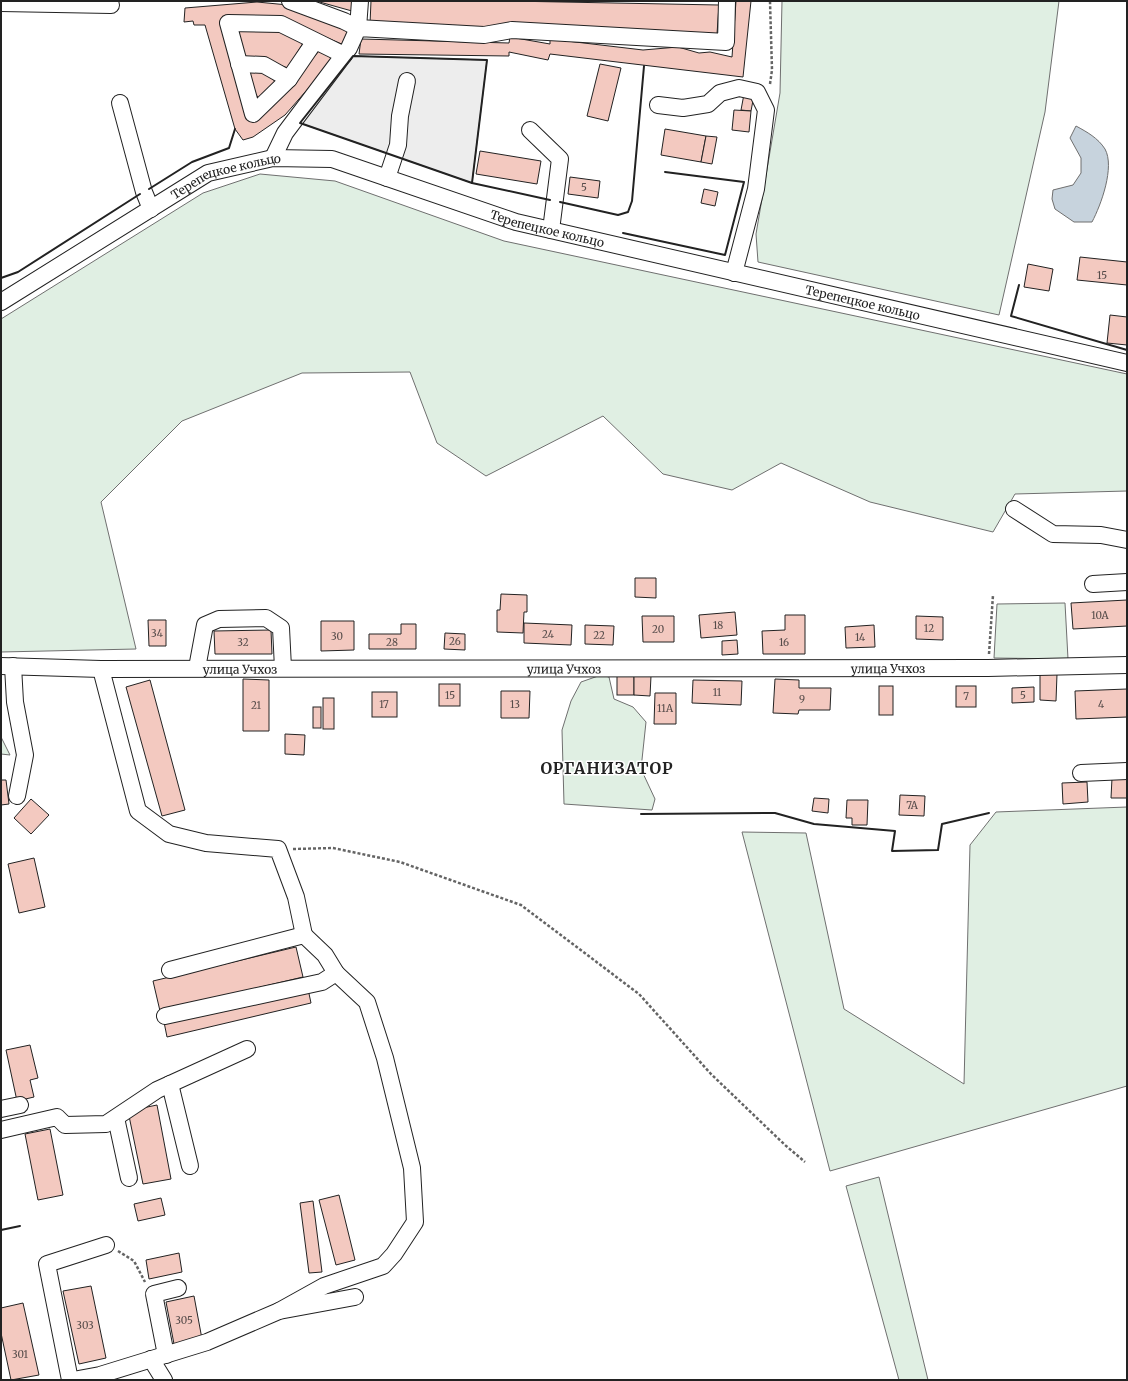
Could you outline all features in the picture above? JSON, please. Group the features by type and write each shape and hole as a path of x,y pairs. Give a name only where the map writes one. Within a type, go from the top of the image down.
{"street":[{"path":"290,1 344,21 358,28 484,35 512,30 726,42 727,1"},
{"path":"273,158 285,132 344,55 358,28 360,1"},
{"path":"1,3 111,5"},
{"path":"315,41 289,80 253,114 228,23 281,24 344,55"},
{"path":"239,64 264,65 289,80"},
{"path":"387,178 398,145 400,116 406,81"},
{"path":"658,105 684,108 708,104 720,93 739,88 757,92 766,110 756,189 734,273"},
{"path":"120,102 144,192 151,209"},
{"path":"530,130 560,159 551,230"},
{"name":"Терепецкое кольцо","path":"1,302 208,174 273,158 332,159 516,222 1127,363"},
{"path":"1014,509 1053,534 1101,536 1127,540"},
{"path":"1093,584 1127,582"},
{"path":"197,668 205,625 219,619 266,618 281,628 283,668"},
{"name":"улица Учхоз","path":"7,666 101,669 988,668 1127,665"},
{"path":"7,666 25,755 17,796"},
{"path":"73,1380 101,1378 151,1359 207,1342 279,1311 324,1286 383,1266 394,1254 415,1222 412,1168 385,1058 367,1002 336,973 325,955 304,935 296,897 278,849 206,843 169,834 138,811 101,669"},
{"path":"1081,773 1127,771"},
{"path":"170,970 304,935"},
{"path":"165,1016 322,982 336,973"},
{"path":"1,1130 57,1117 65,1125 106,1124 136,1102 170,1084 246,1049"},
{"path":"170,1084 190,1166"},
{"path":"1,1109 20,1105"},
{"path":"116,1118 128,1178"},
{"path":"70,1380 47,1264 106,1245"},
{"path":"166,1355 154,1294 178,1288"},
{"path":"279,1311 355,1297"},
{"path":"151,1359 164,1380"}],"path":[{"path":"766,110 772,70 770,1"},
{"path":"988,668 993,595"},
{"path":"278,849 333,848 400,862 521,905 639,994 711,1074 784,1145 805,1162"},
{"path":"106,1245 134,1261 154,1294"}],"green space":[{"path":"782,1 1059,1 1045,112 999,315 758,262 756,234 780,93"},
{"path":"260,174 335,181 504,241 1127,374 1127,491 1015,494 993,532 870,502 781,463 732,490 663,474 603,416 486,476 437,443 410,372 302,373 182,421 101,502 136,649 1,652 1,319 203,193"},
{"path":"1065,603 1068,659 994,658 997,604"},
{"path":"601,675 609,677 614,699 633,707 646,722 641,769 655,799 652,810 564,804 562,730 571,701 581,682"},
{"path":"1,737 10,755 1,754"},
{"path":"1127,807 1127,1086 830,1171 742,832 806,833 844,1009 964,1084 970,845 996,812"},
{"path":"879,1177 928,1380 899,1380 846,1186"}],"shaded area":[{"path":"353,56 487,60 472,183 300,123"},
{"path":"1076,126 1096,138 1105,149 1108,157 1108,176 1106,186 1092,222 1074,222 1055,209 1052,199 1053,190 1073,185 1081,173 1081,158 1070,138"}],"building":[{"path":"316,1 352,1 352,11"},
{"path":"371,1 509,1 719,5 717,34 477,30 370,24"},
{"path":"736,1 751,1 743,77 550,54 548,60 509,52 509,56 359,54 361,39 509,43 510,37 550,44 550,39 643,50 678,47 699,53 710,52 732,57"},
{"path":"257,2 288,5 348,30 344,45 283,19 222,20 245,115 253,122 275,101 319,51 334,59 285,115 253,137 243,140 235,129 205,25 194,25 193,21 184,22 185,8"},
{"path":"237,29 279,31 303,43 288,68 268,61 244,57"},
{"path":"600,64 621,68 608,121 587,116"},
{"path":"246,70 262,72 278,83 260,100 251,88"},
{"path":"744,94 754,95 751,111 741,110"},
{"path":"734,110 751,111 749,132 732,130"},
{"path":"665,129 706,136 701,162 661,155"},
{"path":"706,136 717,137 712,164 701,162"},
{"path":"480,151 541,161 537,184 476,174"},
{"path":"570,177 600,181 598,198 568,194"},
{"path":"704,189 718,192 715,206 701,203"},
{"path":"1080,257 1127,262 1127,285 1077,280"},
{"path":"1028,264 1053,269 1049,291 1024,287"},
{"path":"1110,315 1127,317 1127,345 1107,343"},
{"path":"635,578 656,578 656,598 635,597"},
{"path":"501,594 527,595 527,612 524,612 523,633 497,632 497,610 500,610"},
{"path":"1127,600 1127,626 1073,629 1071,603"},
{"path":"735,612 737,635 701,638 699,615"},
{"path":"785,615 805,615 805,654 763,654 762,631 785,630"},
{"path":"642,616 674,616 674,642 643,642"},
{"path":"916,616 943,617 943,640 916,639"},
{"path":"148,620 166,620 166,646 149,646"},
{"path":"321,621 354,621 354,650 321,651"},
{"path":"524,623 572,625 571,645 524,643"},
{"path":"401,624 416,624 416,649 369,649 369,634 401,634"},
{"path":"585,625 614,626 613,645 585,644"},
{"path":"874,625 875,647 846,648 845,627"},
{"path":"271,630 272,654 215,654 214,631"},
{"path":"445,633 465,634 465,650 444,649"},
{"path":"737,640 738,654 722,655 722,641"},
{"path":"1040,674 1057,674 1056,701 1040,700"},
{"path":"617,676 634,676 634,695 617,695"},
{"path":"634,676 651,676 650,696 634,695"},
{"path":"243,679 269,680 269,731 243,731"},
{"path":"775,679 799,680 799,688 831,688 830,710 799,710 798,714 773,713"},
{"path":"150,680 185,810 162,816 126,687"},
{"path":"693,680 742,681 741,705 692,703"},
{"path":"439,684 460,684 460,706 439,706"},
{"path":"879,686 893,686 893,715 879,715"},
{"path":"956,686 976,686 976,707 956,707"},
{"path":"1034,687 1034,702 1012,703 1012,688"},
{"path":"1127,689 1127,717 1076,719 1075,691"},
{"path":"501,691 530,691 529,718 501,718"},
{"path":"372,692 397,692 397,717 372,717"},
{"path":"655,693 676,693 676,724 654,724"},
{"path":"323,698 334,698 334,729 323,729"},
{"path":"313,707 321,707 321,728 313,728"},
{"path":"285,734 305,735 304,755 285,754"},
{"path":"1112,778 1127,779 1127,798 1111,798"},
{"path":"1,780 6,780 9,804 1,805"},
{"path":"1087,782 1088,802 1063,804 1062,783"},
{"path":"900,795 925,796 924,816 899,815"},
{"path":"814,798 829,799 828,813 812,811"},
{"path":"31,799 49,815 31,834 14,818"},
{"path":"847,800 868,800 867,825 852,825 852,818 846,818"},
{"path":"34,858 45,907 19,913 8,864"},
{"path":"296,947 303,977 160,1011 153,981"},
{"path":"308,989 311,1003 167,1037 164,1022"},
{"path":"30,1045 38,1078 30,1080 34,1097 17,1101 6,1050"},
{"path":"157,1105 171,1179 143,1184 128,1111"},
{"path":"50,1129 63,1195 38,1200 25,1134"},
{"path":"339,1195 355,1260 336,1265 319,1200"},
{"path":"161,1198 165,1215 138,1221 134,1204"},
{"path":"313,1201 322,1272 309,1273 300,1203"},
{"path":"179,1253 182,1272 149,1279 146,1260"},
{"path":"91,1286 106,1358 79,1364 63,1291"},
{"path":"194,1296 202,1339 174,1344 166,1302"},
{"path":"23,1303 39,1375 11,1380 1,1333 1,1308"}],"wall":[{"path":"353,56 487,60 472,183 300,123 353,56"},
{"path":"560,202 618,215 628,212 632,201 644,66"},
{"path":"149,189 192,162 229,148 235,129"},
{"path":"623,233 725,255 744,182 665,172"},
{"path":"472,183 550,200"},
{"path":"1,278 18,272 140,194"},
{"path":"1019,285 1011,316 1127,350"},
{"path":"641,814 775,813 814,824 895,831 892,851 938,850 942,824 989,813"},
{"path":"1,1230 20,1226"}],"district":[{"name":"ОРГАНИЗАТОР","path":"607,768"}]}
